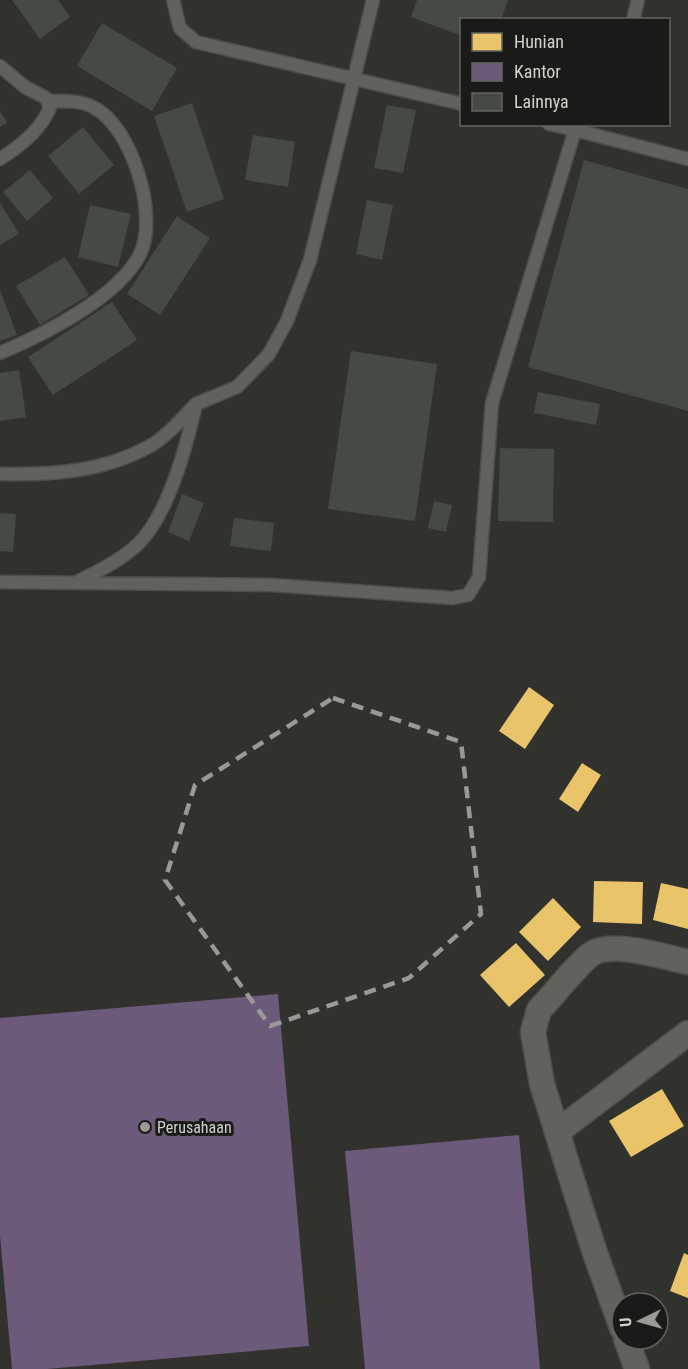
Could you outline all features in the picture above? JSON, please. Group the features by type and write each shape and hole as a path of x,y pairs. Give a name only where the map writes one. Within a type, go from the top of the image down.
{"street":[{"path":"610,1292 557,1132 535,1050 533,1032 539,1010 593,953 612,948 624,949 688,962"},
{"path":"557,1132 688,1033"},
{"path":"630,1351 637,1369"}],"lane":[{"path":"173,0 180,27 196,42 460,104"},
{"path":"0,474 65,473 108,464 150,447 196,404 237,387 269,354 287,321 310,260 373,0"},
{"path":"634,18 638,0"},
{"path":"0,66 48,101 50,107 41,123 13,150 0,159"},
{"path":"0,353 63,321 119,281 140,256 145,240 148,220 139,177 133,160 111,122 93,107 69,101 48,101"},
{"path":"558,126 688,159"},
{"path":"606,138 609,126"},
{"path":"0,582 272,585 452,598 468,596 479,577 492,403 575,130"},
{"path":"75,583 108,566 140,543 164,504 177,473 185,452 196,404"}],"highlighted area":[{"path":"333,698 461,742 481,914 409,978 270,1026 165,880 195,785"}],"building: Hunian":[{"path":"529,687 554,705 525,749 499,731"},
{"path":"582,763 601,775 578,812 559,799"},
{"path":"594,881 643,882 642,924 593,922"},
{"path":"661,883 688,889 688,929 653,920"},
{"path":"553,898 581,927 548,961 519,932"},
{"path":"516,943 545,975 509,1007 480,975"},
{"path":"662,1089 684,1126 631,1157 609,1121"},
{"path":"684,1253 688,1255 688,1298 670,1291"}],"building: Kantor":[{"name":"Perusahaan","path":"278,994 309,1346 47,1369 12,1369 0,1236 0,1018"},
{"path":"519,1135 540,1369 365,1369 345,1151"}],"building: Lainnya":[{"path":"12,0 58,0 70,17 40,39"},
{"path":"417,0 508,0 502,18 460,18 460,35 411,17"},
{"path":"102,23 177,68 152,111 77,66"},
{"path":"192,103 224,199 187,212 154,116"},
{"path":"387,105 416,110 403,173 374,168"},
{"path":"0,111 7,122 0,127"},
{"path":"83,127 114,165 79,194 48,156"},
{"path":"253,135 295,142 288,187 245,180"},
{"path":"584,160 688,189 688,411 528,367"},
{"path":"30,170 53,198 27,221 3,192"},
{"path":"367,200 393,205 382,260 356,254"},
{"path":"0,202 19,234 0,245"},
{"path":"90,205 131,214 118,267 78,257"},
{"path":"177,216 210,238 160,315 127,294"},
{"path":"65,257 89,295 40,325 16,286"},
{"path":"0,290 17,335 0,341"},
{"path":"112,302 137,340 53,395 28,357"},
{"path":"351,351 437,364 415,521 328,509"},
{"path":"19,370 26,417 0,421 0,373"},
{"path":"538,392 600,404 596,425 534,413"},
{"path":"500,448 554,449 553,522 498,521"},
{"path":"182,494 204,503 189,541 168,532"},
{"path":"434,501 452,505 446,532 428,528"},
{"path":"0,513 16,514 13,552 0,551"},
{"path":"234,518 274,523 271,551 230,546"}],"place":[{"name":"Perusahaan","path":"145,1127"}]}
